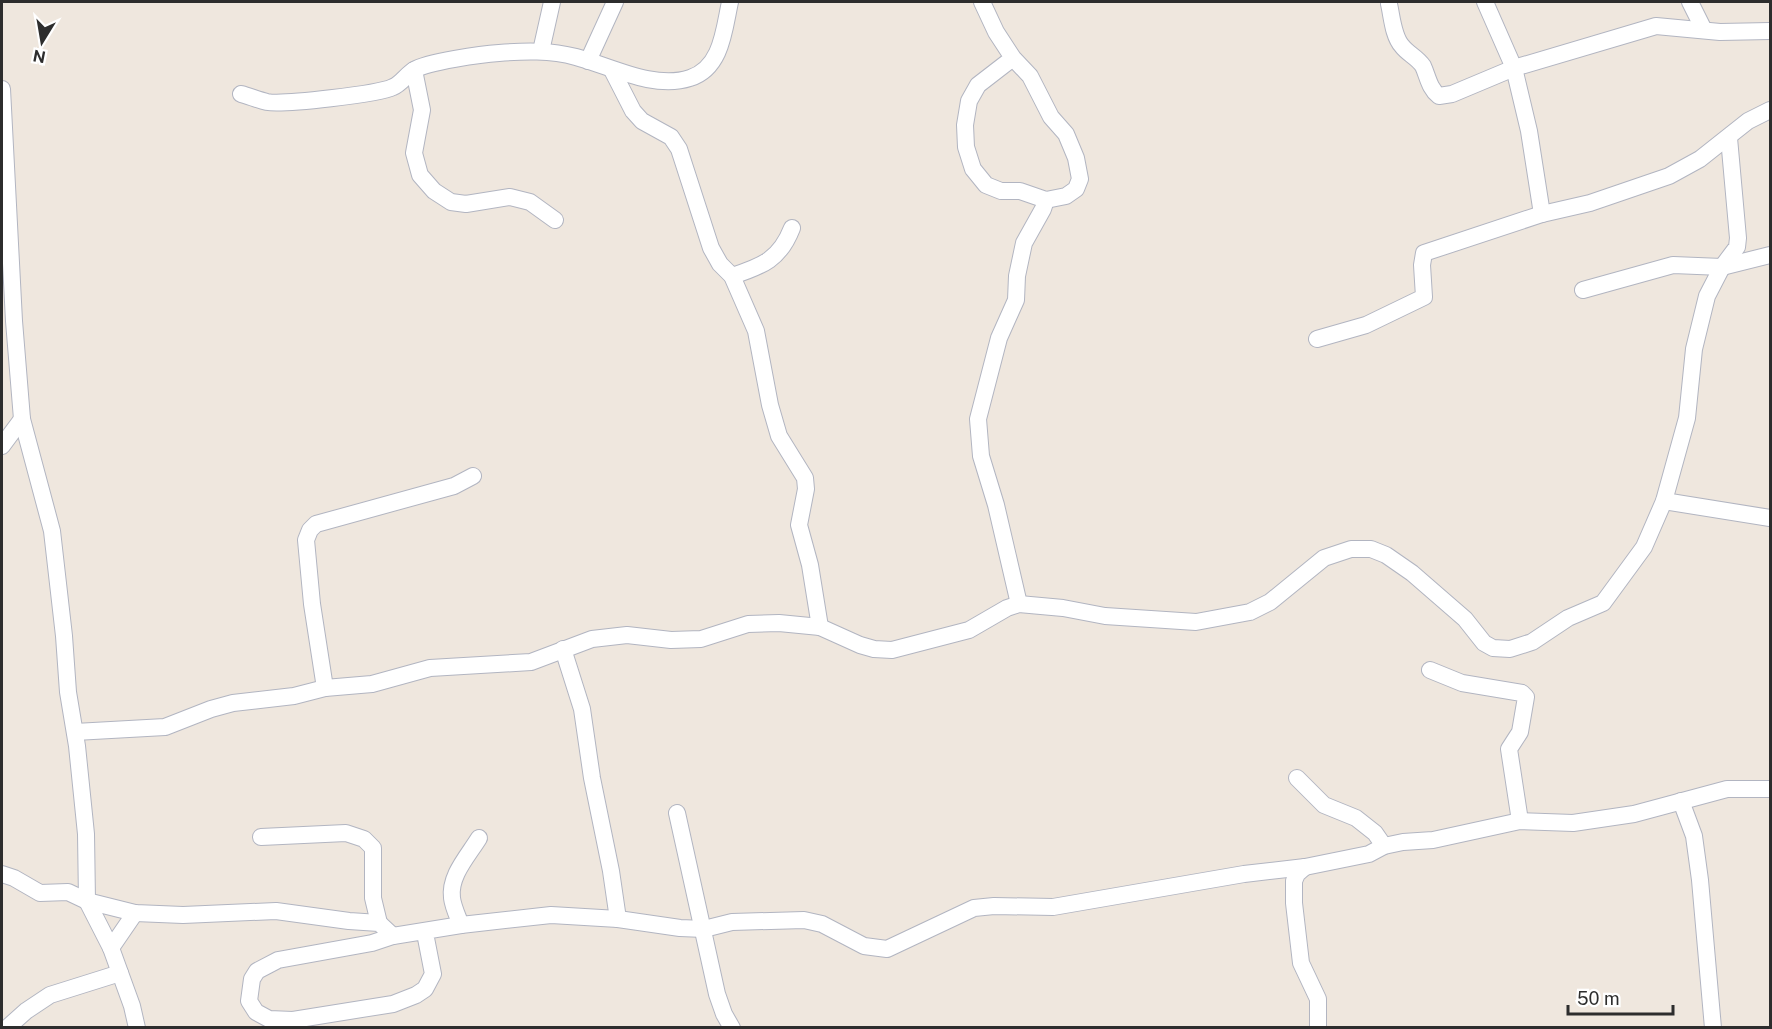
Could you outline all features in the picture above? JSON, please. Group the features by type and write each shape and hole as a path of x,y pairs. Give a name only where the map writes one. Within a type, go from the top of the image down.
{"street":[{"path":"541,51 552,2"},
{"path":"588,61 615,2"},
{"path":"241,94 269,102 369,94 394,87 414,70 429,63 496,53 541,51 575,57 612,70 665,82 690,78 707,70 719,49 730,2"},
{"path":"982,2 996,32 1013,58 1030,76 1051,117 1066,134 1076,158 1080,179 1076,189 1066,196 1046,200 1020,191 1001,191 986,185 973,169 966,147 965,125 969,101 978,85 1013,58"},
{"path":"1485,2 1514,68 1529,131 1542,214"},
{"path":"1690,2 1704,30"},
{"path":"1389,4 1397,38 1402,48 1415,56 1422,65 1432,90 1439,96 1452,94 1514,68 1656,26 1734,32 1770,31"},
{"path":"414,70 422,110 414,153 420,175 434,191 451,202 466,204 510,197 530,201 555,220"},
{"path":"612,70 633,111 648,125 671,137 679,149 711,248 720,264 732,276 756,331 770,405 779,436 805,478 806,489 799,525 810,565 820,627"},
{"path":"2,89 8,321 22,419 52,531 68,692 75,732 86,834 87,901 111,948 132,1006 137,1028"},
{"path":"1317,339 1366,325 1424,297 1422,264 1424,253 1542,214 1590,203 1669,176 1700,159 1748,121 1770,110"},
{"path":"75,732 165,727 232,703 294,696 325,688 372,684 430,668 531,662 592,639 627,635 671,640 701,639 748,624 779,623 820,627 874,650 892,650 969,630 1007,608 1019,604 1063,608 1104,616 1196,622 1250,612 1270,602 1324,558 1351,549 1371,549 1386,555 1412,573 1465,619 1484,643 1493,648 1510,649 1532,642 1573,615 1596,608 1603,603 1637,558 1664,501 1687,418 1694,349 1707,296 1722,267 1737,247 1729,138"},
{"path":"1019,604 996,505 981,456 978,419 999,338 1016,300 1017,276 1024,243 1046,200"},
{"path":"732,276 758,267 781,250 792,228"},
{"path":"1583,290 1673,265 1722,267 1770,255"},
{"path":"2,446 22,419"},
{"path":"325,688 312,604 306,540 310,530 316,524 454,486 473,476"},
{"path":"1664,501 1770,518"},
{"path":"563,649 582,709 592,778 611,871 618,919"},
{"path":"1430,670 1462,683 1522,693 1526,697 1520,732 1509,749 1520,821"},
{"path":"1297,778 1324,805 1339,809 1356,818 1375,833 1384,846"},
{"path":"424,933 433,974 425,989 393,1004 293,1020 269,1019 256,1012 249,1001 252,979 257,971 278,960 372,943 393,936 424,933 461,925 551,915 618,919 704,929 732,922 804,920 822,924 854,942 871,948 888,949 974,908 1053,907 1232,876 1305,867 1369,854 1384,846 1468,834 1520,821 1573,824 1634,814 1727,789 1770,789"},
{"path":"1681,801 1694,836 1713,1028"},
{"path":"677,813 717,994 732,1028"},
{"path":"261,837 346,833 364,839 373,848 373,898 379,923 393,936"},
{"path":"461,925 452,900 452,887 456,876 479,838"},
{"path":"1305,867 1297,874 1294,881 1294,903 1301,963 1318,999 1318,1028"},
{"path":"2,874 40,893 68,892 87,901 135,913 183,915 276,911 379,923"},
{"path":"111,948 135,913"},
{"path":"7,1028 26,1011 50,995 120,973"}]}
